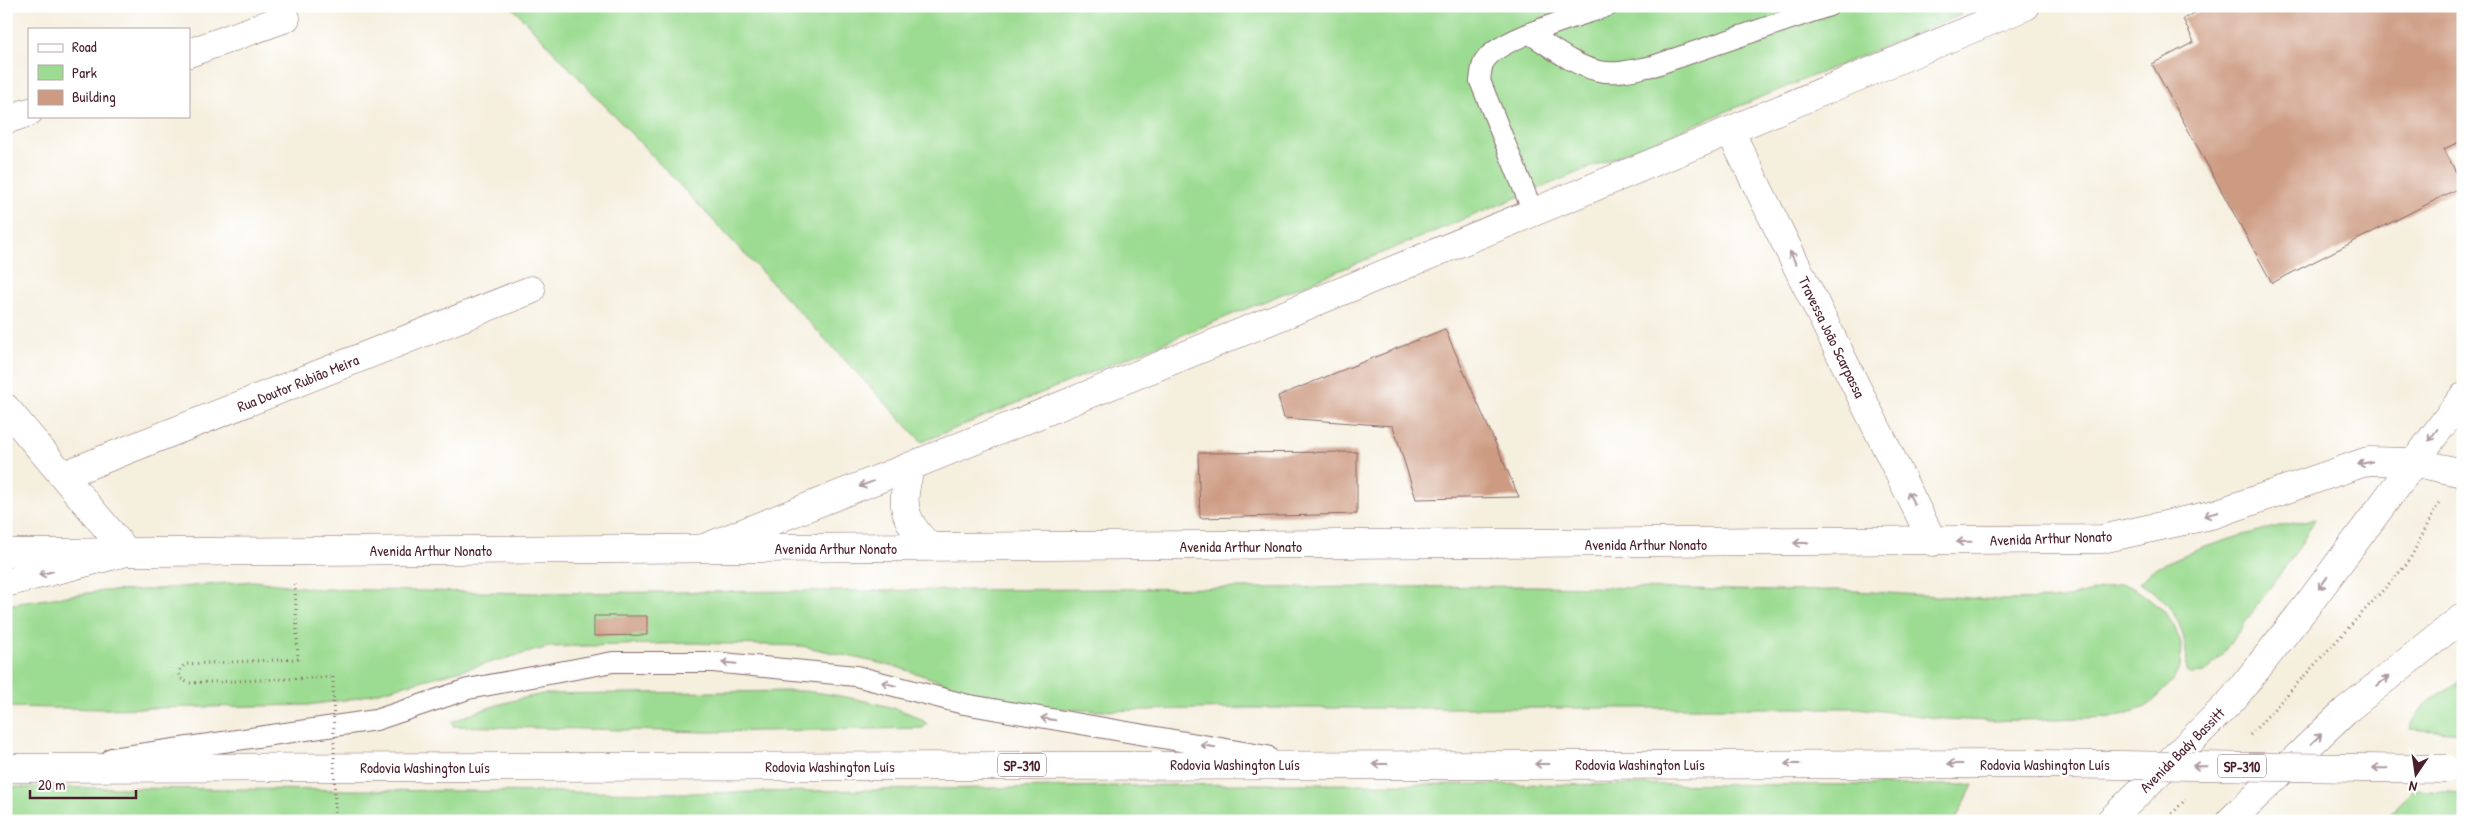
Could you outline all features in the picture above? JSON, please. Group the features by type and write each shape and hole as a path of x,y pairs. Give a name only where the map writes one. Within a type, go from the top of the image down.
{"main road":[{"path":"700,549 911,467 1730,131 2026,6"},
{"path":"190,53 286,18"},
{"path":"6,120 28,112"},
{"name":"Travessa João Scarpassa","path":"1730,131 1933,542"},
{"name":"Rua Doutor Rubião Meira","path":"64,475 531,290"},
{"name":"Avenida Bady Bassitt","path":"2110,821 2233,699 2309,603 2463,397"},
{"path":"6,408 127,552 6,583"},
{"name":"Avenida Arthur Nonato","path":"6,553 2102,540 2215,514 2368,461 2413,462 2461,472"},
{"path":"911,467 904,489 905,511 914,532 930,547"},
{"path":"2230,821 2345,712 2463,617"},
{"name":"Rodovia Washington Luís","path":"6,768 2038,764 2454,769"}],"lane":[{"path":"1533,212 1480,81 1484,62 1494,50 1530,34 1608,6"},
{"path":"1530,34 1580,64 1600,71 1624,71 1654,66 1829,6"},
{"path":"38,768 376,720 468,689 613,662 713,662 856,676 964,704 1308,764"}],"path":[{"path":"2247,738 2408,563 2438,503 2461,472"},
{"path":"294,551 298,659 186,664 181,667 179,673 180,678 188,683 333,677 335,821"},
{"path":"2165,821 2192,793"}],"green space":[{"path":"511,6 1955,6 1961,15 922,442"},
{"path":"2315,519 2300,546 2221,656 2205,673 2190,674 2187,670 2185,642 2170,608 2162,599 2139,583 2154,569 2213,544 2255,532"},
{"path":"253,581 317,589 533,593 1537,586 1777,591 1839,590 2000,600 2062,599 2119,584 2133,587 2163,610 2174,626 2181,644 2180,666 2171,683 2146,707 2115,717 1989,721 1945,719 1858,708 1243,708 1097,711 1045,708 991,698 897,667 802,646 693,643 549,647 352,699 308,705 103,709 6,707 6,605 102,591 145,590"},
{"path":"2463,680 2463,733 2410,729 2420,711 2426,705"},
{"path":"801,691 848,697 887,706 919,718 927,724 923,728 708,732 453,726 452,722 496,705 543,694"},
{"path":"1241,784 1973,785 1955,821 6,821 6,787 690,793"},
{"path":"2414,790 2463,793 2463,821 2382,821"}],"building":[{"path":"2208,6 2463,6 2463,140 2444,149 2463,186 2272,283 2152,64 2194,42 2183,19"},
{"path":"1445,329 1519,497 1416,499 1393,426 1284,418 1278,396"},
{"path":"1357,452 1357,514 1200,518 1198,453"},
{"path":"594,616 647,616 647,635 594,636"}]}
